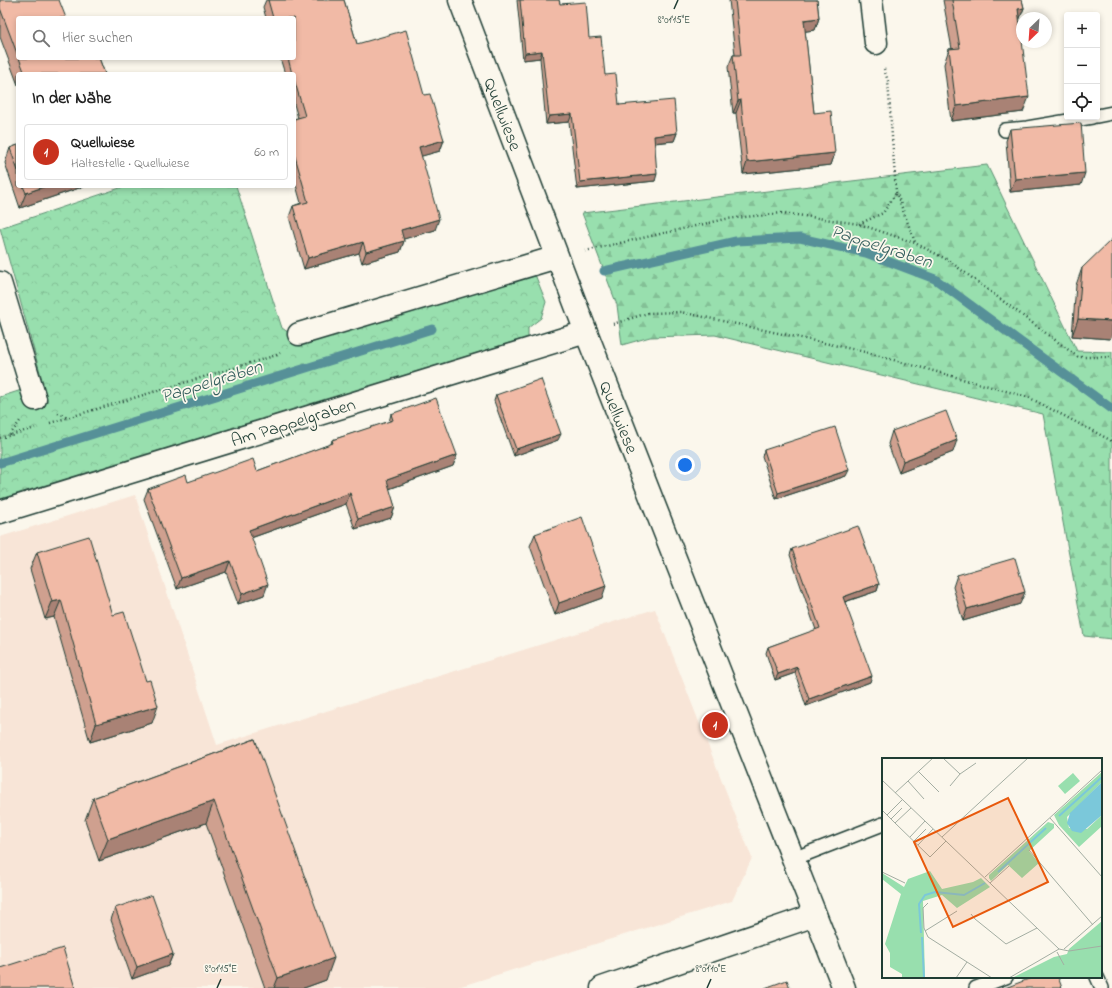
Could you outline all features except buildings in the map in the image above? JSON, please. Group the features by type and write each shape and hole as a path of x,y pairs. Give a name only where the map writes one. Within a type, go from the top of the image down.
{"street":[{"name":"Quellwiese","path":"460,0 586,332 844,988"},
{"path":"872,0 876,43"},
{"path":"299,334 557,257"},
{"path":"0,283 35,399"},
{"name":"Am Pappelgraben","path":"0,512 586,332"},
{"path":"602,988 815,916"}],"lane":[{"path":"1100,115 1112,113"},
{"path":"1005,130 1074,120"},
{"path":"793,859 882,824"},
{"path":"976,988 1003,978"},
{"path":"1097,978 1102,988"}],"path":[{"path":"876,43 888,81 896,192 915,242"},
{"path":"859,224 883,213 896,192"},
{"path":"557,257 726,219 783,214 859,224 915,242 948,260 1078,357 1112,357"},
{"path":"586,332 648,313 681,312 862,351 1028,398 1112,441"},
{"path":"47,424 277,356 299,334"},
{"path":"0,438 40,426"}],"shaded area":[{"path":"135,495 217,745 655,609 752,858 732,901 455,988 0,988 0,537"}],"green space":[{"path":"987,165 1077,351 1112,352 1112,639 1084,636 1043,414 715,335 650,337 622,345 617,305 582,213"},
{"path":"120,188 237,188 282,328 305,344 534,272 546,302 541,318 528,328 528,337 0,499 0,397 43,383 0,228"}],"waterway":[{"name":"Pappelgraben","path":"604,271 736,241 800,238 866,253 935,279 1112,409"},
{"name":"Pappelgraben","path":"0,463 432,329"}],"place":[{"name":"Quellwiese","path":"715,725"}]}
